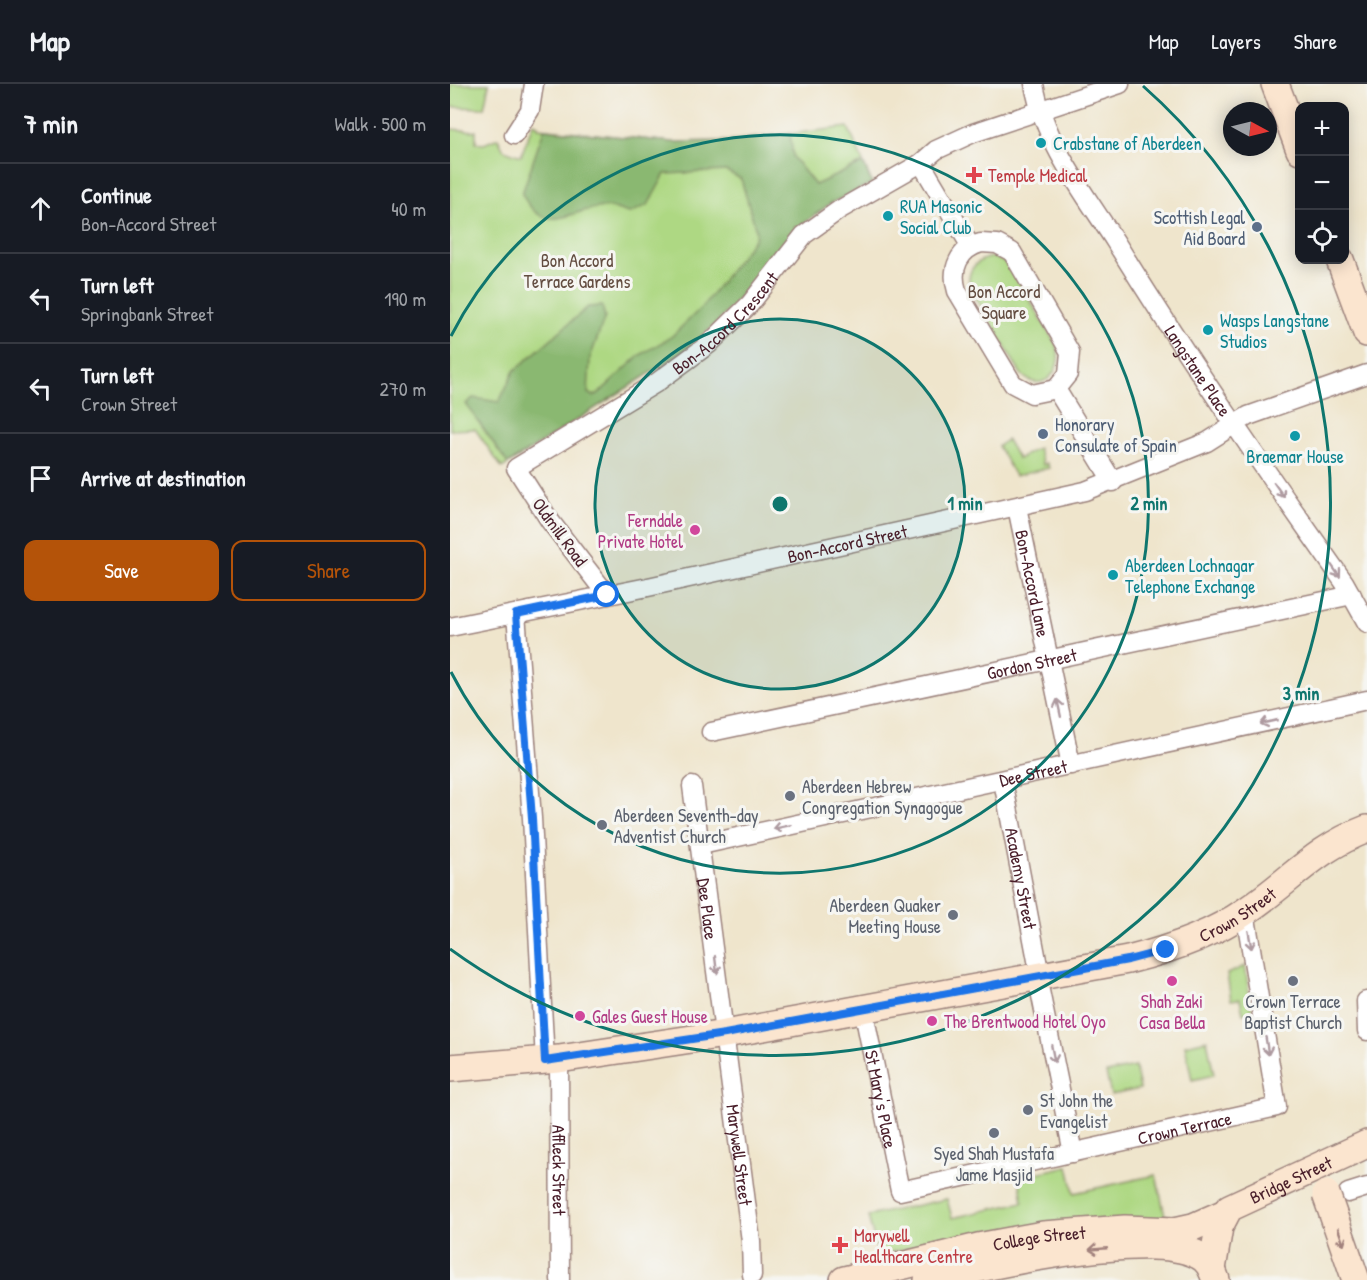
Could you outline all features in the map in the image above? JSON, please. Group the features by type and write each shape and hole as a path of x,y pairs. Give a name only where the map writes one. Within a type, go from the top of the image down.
{"street":[{"path":"514,135 530,110 534,84"},
{"name":"Langstane Place","path":"1034,84 1041,110 1064,160 1175,339 1352,595 1367,623"},
{"name":"Bon-Accord Crescent","path":"516,468 656,383 709,344 750,304 804,235 839,210 921,162 936,150 973,133 1120,84"},
{"path":"1275,84 1295,139"},
{"path":"921,162 970,247"},
{"path":"981,243 997,244 1017,259 1071,352 1068,374 1056,389 1032,394 1013,384 954,282 958,260 970,247 981,243"},
{"path":"1341,264 1367,333"},
{"name":"Bon-Accord Street","path":"450,627 1017,507 1113,482 1207,442 1248,416 1367,374"},
{"path":"1056,389 1113,482"},
{"name":"Oldmill Road","path":"516,468 550,521 607,595"},
{"name":"Bon-Accord Lane","path":"1017,507 1071,765"},
{"name":"Gordon Street","path":"711,732 1352,595"},
{"name":"Affleck Street","path":"516,614 552,1060 560,1280"},
{"name":"Dee Street","path":"701,845 1367,700"},
{"name":"Academy Street","path":"1003,781 1073,1153"},
{"name":"Dee Place","path":"692,786 725,1034"},
{"name":"Crown Street","path":"450,1068 552,1060 725,1034 1166,950 1245,912 1327,847 1367,829"},
{"name":"Crown Terrace","path":"900,1191 1277,1107 1245,912"},
{"path":"1366,1000 1367,1031"},
{"name":"St Mary's Place","path":"863,1008 900,1191"},
{"name":"Marywell Street","path":"725,1034 751,1241 752,1275"},
{"name":"Bridge Street","path":"1213,1219 1233,1205 1362,1146"},
{"name":"Bridge Street","path":"1337,1194 1335,1168 1362,1146"},
{"path":"1280,1183 1307,1184 1337,1194 1367,1187"},
{"path":"1337,1194 1356,1280"},
{"path":"1213,1219 1219,1227 1214,1274"},
{"name":"College Street","path":"844,1280 978,1247 1043,1235 1125,1229 1175,1231 1213,1219"},
{"name":"College Street","path":"928,1280 1027,1258 1131,1247 1177,1248 1191,1252 1207,1260 1214,1274"}],"green space":[{"path":"450,84 489,84 484,108 450,107"},
{"name":"Bon Accord Terrace Gardens","path":"533,123 538,125 538,128 672,142 730,141 848,127 872,183 831,203 803,224 718,322 683,352 502,468 475,429 450,430 450,129 476,131 476,143 484,144 498,138 504,150 521,156"},
{"path":"544,129 672,142 730,141 790,133 793,157 815,185 863,163 872,183 831,203 803,224 718,322 683,352 508,464 466,404 473,398 499,402 514,371 588,307 602,306 605,317 590,358 588,393 593,396 598,394 640,355 671,337 702,307 755,238 756,230 741,179 726,171 665,174 648,205 630,213 607,207 594,208 560,218 540,215 531,208 522,194"},
{"name":"Bon Accord Square","path":"992,257 1007,263 1011,268 1057,346 1057,364 1050,378 1036,382 1021,374 970,288 969,276 973,267 986,258"},
{"path":"1007,440 1018,459 1038,448 1043,465 1047,463 1049,468 1015,476 998,446"},
{"path":"1245,966 1252,1012 1243,1014 1240,999 1231,1000 1227,974"},
{"path":"1207,1040 1214,1075 1192,1080 1185,1045"},
{"path":"1135,1067 1140,1089 1111,1095 1106,1073"},
{"path":"1068,1166 1074,1193 1156,1175 1166,1220 986,1231 878,1255 868,1216 947,1199 952,1218 1023,1202 1019,1177"}],"place":[{"name":"Crabstane of Aberdeen","path":"1041,143"},
{"name":"Temple Medical","path":"974,175"},
{"name":"RUA Masonic Social Club","path":"888,216"},
{"name":"Scottish Legal Aid Board","path":"1257,227"},
{"name":"Wasps Langstane Studios","path":"1208,330"},
{"name":"Honorary Consulate of Spain","path":"1043,434"},
{"name":"Braemar House","path":"1295,436"},
{"name":"Ferndale Private Hotel","path":"695,530"},
{"name":"Aberdeen Lochnagar Telephone Exchange","path":"1113,575"},
{"name":"Aberdeen Hebrew Congregation Synagogue","path":"790,796"},
{"name":"Aberdeen Seventh-day Adventist Church","path":"602,825"},
{"name":"Aberdeen Quaker Meeting House","path":"953,915"},
{"name":"Shah Zaki Casa Bella","path":"1172,981"},
{"name":"Crown Terrace Baptist Church","path":"1293,981"},
{"name":"Gales Guest House","path":"580,1016"},
{"name":"The Brentwood Hotel Oyo","path":"932,1021"},
{"name":"St John the Evangelist","path":"1028,1110"},
{"name":"Syed Shah Mustafa Jame Masjid","path":"994,1133"},
{"name":"Marywell Healthcare Centre","path":"840,1245"}],"route":[{"path":"607,595 516,614 532,818 545,1061 725,1034 1128,960 1166,950"}]}
